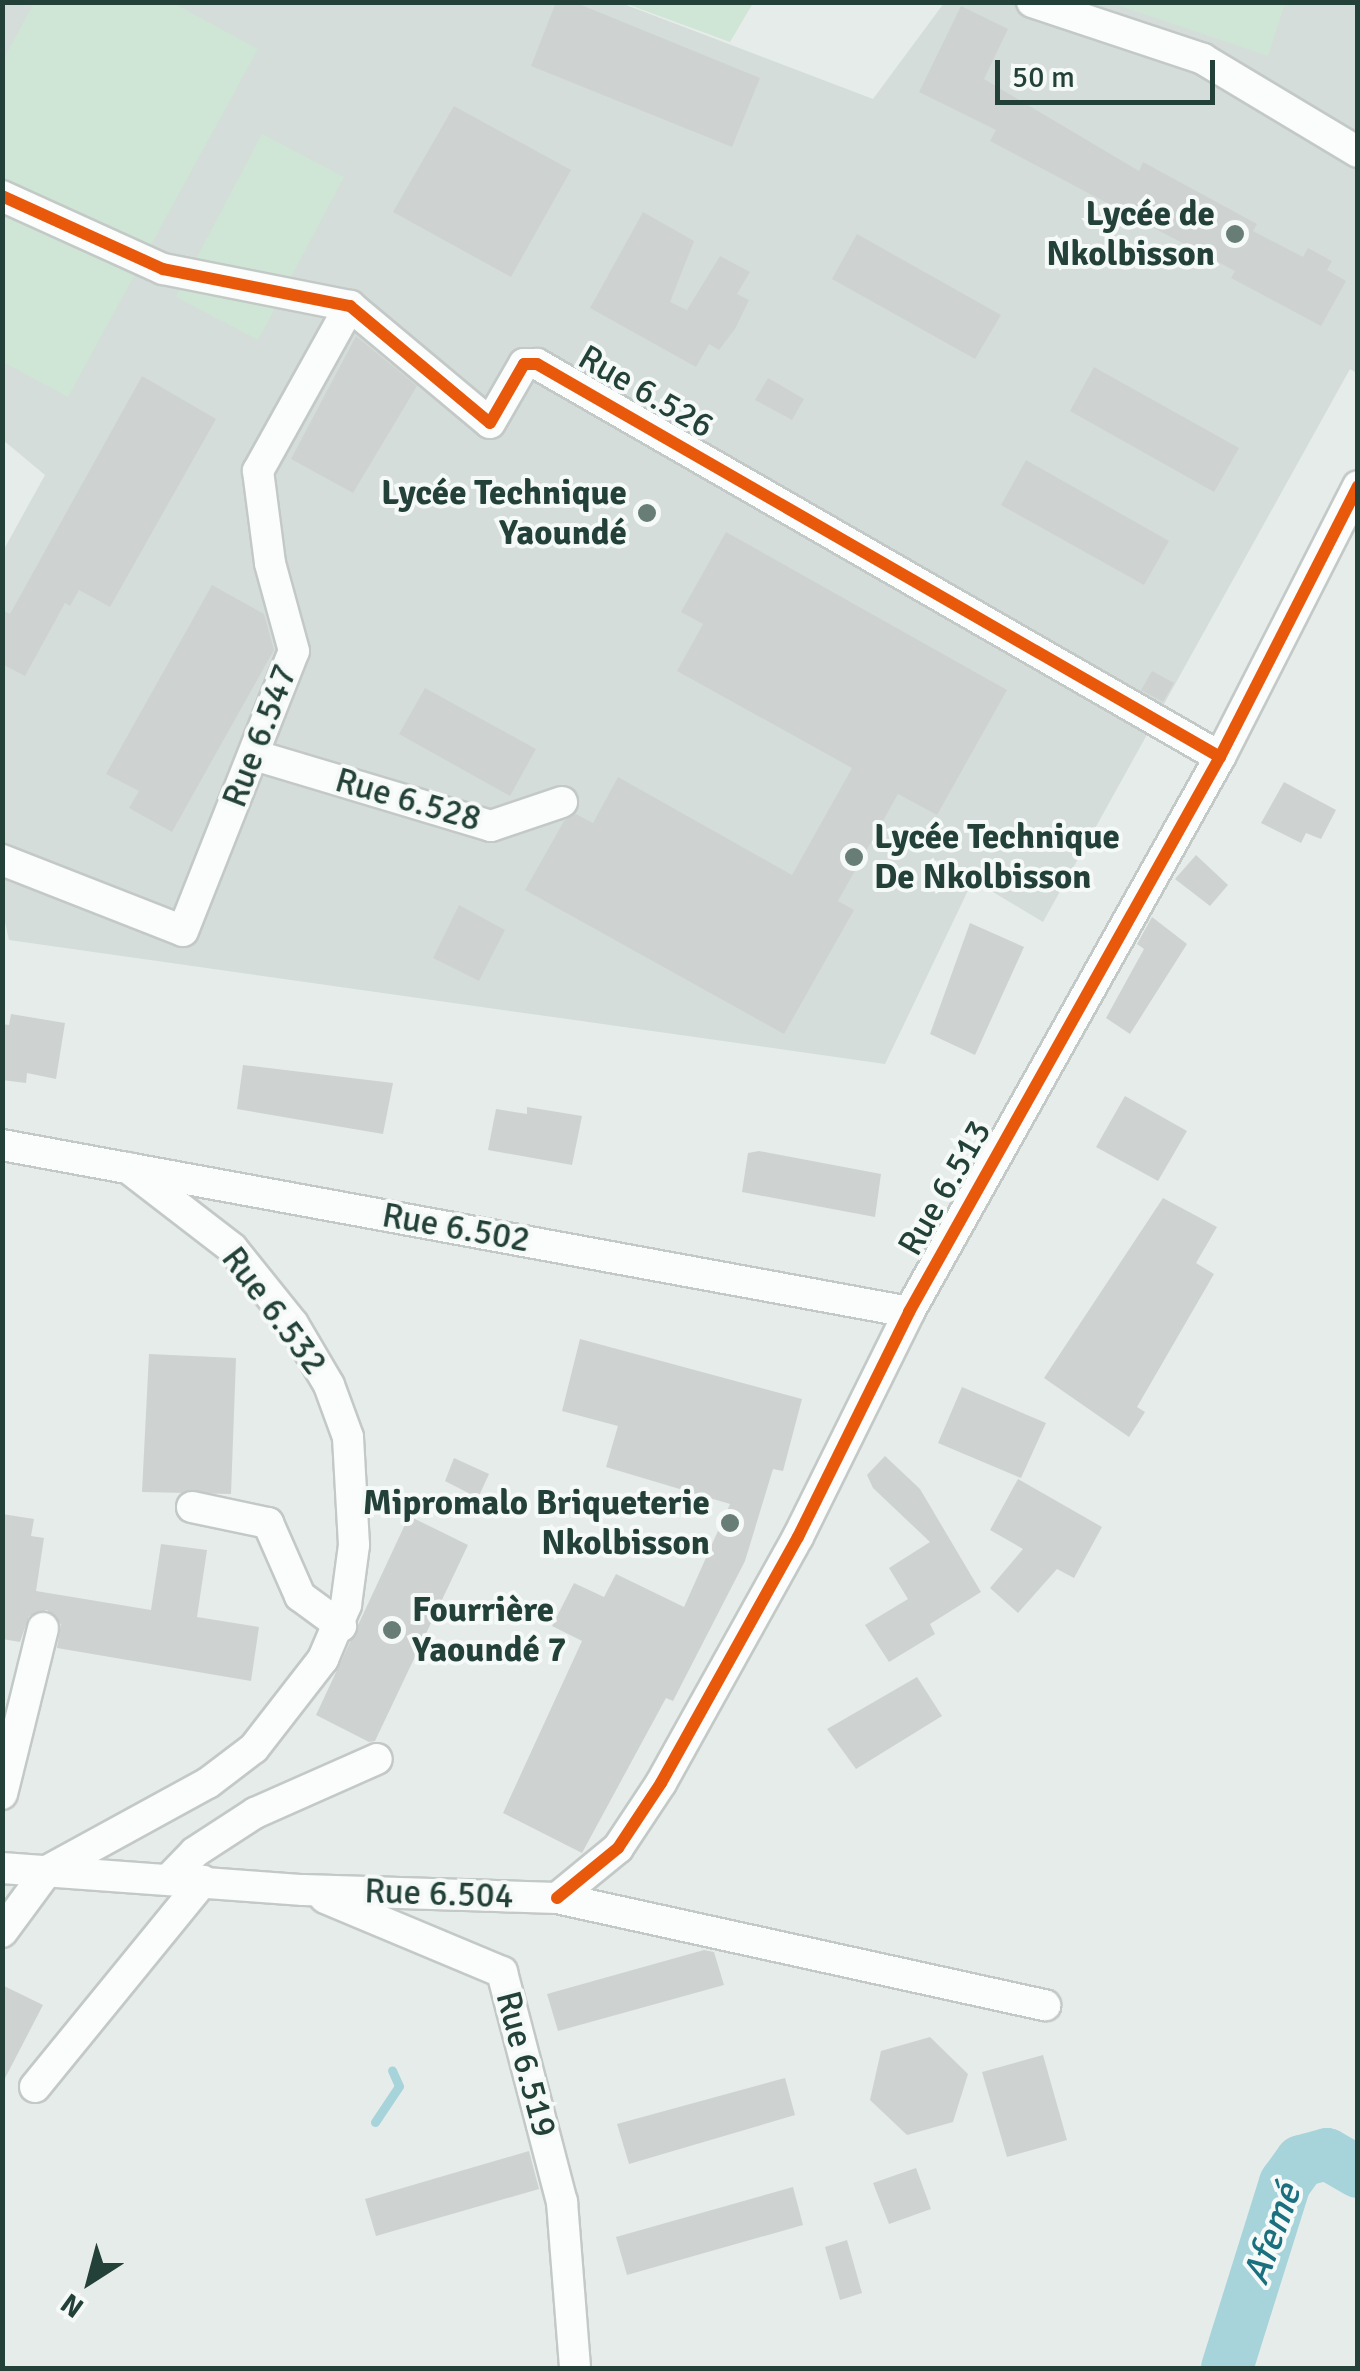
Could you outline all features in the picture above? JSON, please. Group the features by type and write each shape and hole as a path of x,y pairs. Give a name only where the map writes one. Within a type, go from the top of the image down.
{"street":[{"path":"1032,2 1203,59 1358,152"},
{"name":"Rue 6.526","path":"2,196 162,270 350,306 490,423 524,364 537,364 1220,757"},
{"name":"Rue 6.547","path":"2,860 183,931 294,651 270,563 258,471 350,306"},
{"name":"Rue 6.513","path":"556,1898 618,1848 660,1783 798,1537 910,1312 1220,757 1358,486"},
{"name":"Rue 6.528","path":"254,755 491,826 562,802"},
{"name":"Rue 6.502","path":"2,1145 910,1312"},
{"name":"Rue 6.532","path":"2,1932 47,1871 208,1784 254,1748 292,1706 341,1626 354,1545 348,1437 329,1385 293,1324 232,1248 128,1168"},
{"path":"192,1507 268,1523 300,1596 341,1626"},
{"path":"2,1794 43,1628"},
{"path":"169,1879 195,1852 256,1813 377,1758"},
{"name":"Rue 6.504","path":"2,1868 303,1890 556,1898 1045,2005"},
{"path":"36,2087 203,1881"},
{"name":"Rue 6.519","path":"303,1890 502,1972 562,2202 574,2368"}],"shaded area":[{"name":"Lycée Technique Yaoundé","path":"2,3 621,3 873,99 944,3 1357,3 1357,373 1350,369 1043,922 973,880 885,1064 9,940 2,909 3,551 45,475 3,440"}],"green space":[{"path":"1285,2 1268,56 1111,3"},
{"path":"34,3 173,3 258,49 68,397 3,362 3,60"},
{"path":"624,3 753,3 730,42"},
{"path":"262,134 344,177 258,340 176,297"}],"building":[{"path":"556,2 574,2 760,78 732,147 531,66"},
{"path":"961,6 1008,29 984,79 1139,171 1143,162 1257,224 1253,231 1303,257 1308,248 1332,261 1327,270 1346,281 1321,326 1231,278 1235,271 990,141 996,130 919,92"},
{"path":"454,106 571,170 511,277 393,212"},
{"path":"643,212 694,241 670,302 687,310 720,256 750,272 737,294 749,300 735,329 719,350 709,344 696,367 590,308"},
{"path":"857,234 1001,315 975,359 832,279"},
{"path":"356,336 417,386 353,493 291,459"},
{"path":"1094,367 1239,448 1214,492 1070,411"},
{"path":"142,376 216,419 110,607 79,590 70,606 65,603 25,676 2,664 2,610 10,614"},
{"path":"768,378 804,399 792,420 755,400"},
{"path":"1026,460 1169,541 1144,585 1001,505"},
{"path":"726,532 1007,690 937,815 898,794 838,901 854,910 784,1034 525,890 564,821 576,814 593,823 618,777 792,875 852,768 677,671 703,624 681,612"},
{"path":"212,585 264,614 274,650 172,832 129,808 139,791 106,774"},
{"path":"1152,671 1174,683 1163,702 1141,690"},
{"path":"425,688 536,749 510,796 399,734"},
{"path":"1284,782 1336,810 1321,839 1306,833 1301,843 1261,823"},
{"path":"1196,855 1228,885 1210,906 1175,879"},
{"path":"459,905 505,930 479,981 433,958"},
{"path":"1152,917 1187,944 1130,1034 1106,1018 1144,949 1137,944"},
{"path":"970,923 1024,947 975,1055 930,1034"},
{"path":"11,1014 65,1023 56,1079 27,1073 26,1083 2,1080 2,1024 9,1025"},
{"path":"243,1065 393,1083 383,1134 237,1109"},
{"path":"1125,1096 1187,1131 1158,1181 1096,1147"},
{"path":"527,1107 582,1116 572,1165 488,1150 496,1109 527,1114"},
{"path":"759,1151 881,1174 875,1217 742,1192 748,1153"},
{"path":"1163,1198 1217,1227 1196,1263 1214,1274 1137,1407 1145,1412 1129,1437 1044,1378"},
{"path":"580,1339 802,1399 783,1471 773,1469 745,1561 673,1701 666,1698 582,1853 503,1813 582,1641 552,1626 574,1583 604,1597 616,1574 684,1607 730,1504 606,1467 618,1426 562,1411"},
{"path":"149,1354 236,1358 231,1494 142,1492"},
{"path":"962,1387 1046,1423 1021,1478 938,1443"},
{"path":"885,1456 920,1489 981,1592 930,1624 935,1634 889,1662 865,1625 908,1599 889,1568 930,1542 873,1488 867,1475"},
{"path":"454,1458 489,1474 478,1498 445,1481"},
{"path":"1018,1479 1102,1527 1074,1578 1057,1569 1018,1613 990,1588 1023,1549 990,1530"},
{"path":"2,1514 34,1519 31,1536 44,1538 36,1591 151,1610 161,1544 207,1550 197,1617 259,1627 251,1681 57,1648 61,1624 47,1610 29,1616 20,1642 2,1639"},
{"name":"Fourrière Yaoundé 7","path":"409,1516 468,1545 375,1741 369,1742 316,1715"},
{"path":"917,1677 942,1716 856,1769 827,1729"},
{"path":"704,1950 714,1952 724,1985 558,2031 547,1994"},
{"path":"2,1985 43,2005 2,2084"},
{"path":"930,2037 968,2074 953,2122 907,2135 870,2100 881,2051"},
{"path":"1043,2055 1067,2140 1007,2157 982,2072"},
{"path":"785,2078 795,2115 629,2164 617,2124"},
{"path":"529,2151 539,2189 376,2236 365,2199"},
{"path":"916,2168 931,2209 889,2224 873,2183"},
{"path":"793,2187 803,2225 627,2275 616,2237"},
{"path":"847,2240 862,2293 840,2300 825,2247"}],"waterway":[{"path":"375,2122 399,2086 392,2070"},
{"name":"Afemé","path":"1227,2368 1285,2183 1301,2161 1327,2154 1358,2172"}],"cycle path":[{"path":"2,196 163,269 350,306 490,423 524,364 537,364 1220,757"},
{"path":"557,1898 618,1848 661,1783 798,1537 909,1312 1220,757 1358,486"}],"place":[{"name":"Lycée de Nkolbisson","path":"1235,234"},
{"name":"Lycée Technique Yaoundé","path":"647,513"},
{"name":"Lycée Technique De Nkolbisson","path":"854,857"},
{"name":"Mipromalo Briqueterie Nkolbisson","path":"730,1523"},
{"name":"Fourrière Yaoundé 7","path":"392,1630"}]}
